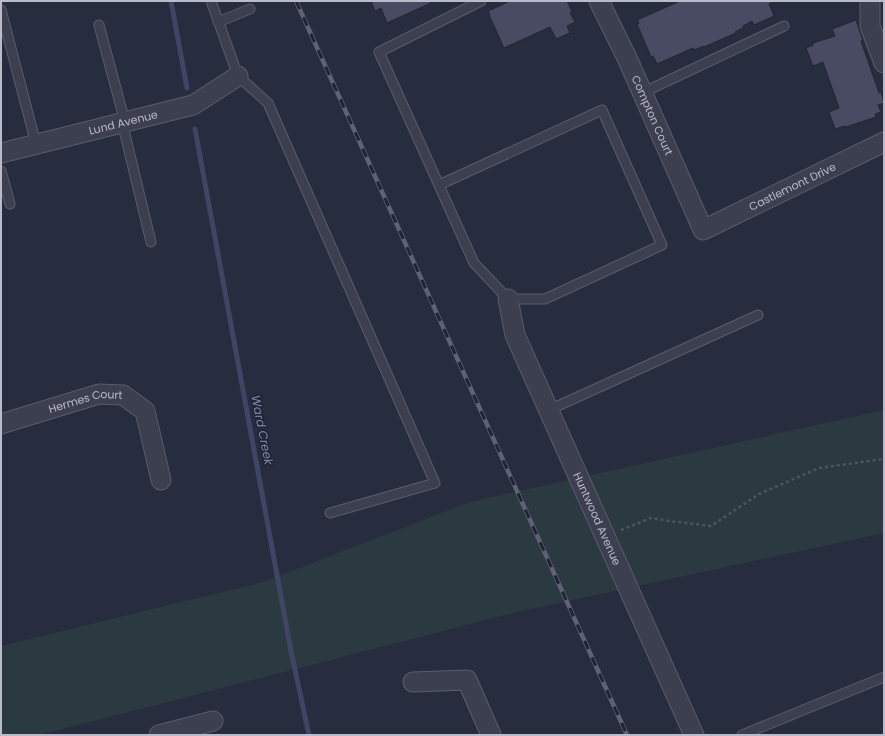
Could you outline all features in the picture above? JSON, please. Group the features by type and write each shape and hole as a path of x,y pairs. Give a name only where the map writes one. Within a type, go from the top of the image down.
{"street":[{"name":"Compton Court","path":"599,1 703,230"},
{"path":"870,1 870,26 879,35 884,63"},
{"name":"Lund Avenue","path":"1,153 193,105 238,76"},
{"name":"Castlemont Drive","path":"703,230 884,143"},
{"name":"Huntwood Avenue","path":"508,299 515,335 694,735"},
{"name":"Hermes Court","path":"1,424 99,394 123,395 146,411 161,480"},
{"path":"413,682 467,680 491,735"},
{"path":"159,735 213,721"}],"lane":[{"path":"211,1 238,76 268,103 435,483 330,513"},
{"path":"439,185 602,110 662,245 545,299 508,299 474,263 379,52 480,1"},
{"path":"218,22 250,9"},
{"path":"1,10 36,144"},
{"path":"99,25 124,122 152,242"},
{"path":"642,93 784,26"},
{"path":"1,171 10,204"},
{"path":"549,410 758,315"},
{"path":"742,735 884,677"}],"path":[{"path":"605,536 651,518 711,526 759,494 819,468 884,459"}],"shaded area":[{"path":"884,410 884,533 517,612 39,735 1,735 1,646 263,582 470,502"}],"building":[{"path":"371,1 435,1 387,23 381,8 375,11"},
{"path":"510,1 567,1 572,12 570,13 575,22 567,26 570,33 556,39 550,27 504,48 488,11"},
{"path":"680,1 772,1 769,4 774,16 754,25 752,21 735,32 736,33 704,47 694,50 693,48 657,64 653,56 651,57 637,24 639,23 637,20"},
{"path":"856,20 863,41 861,41 879,93 881,92 884,103 878,105 881,112 875,114 876,117 835,129 829,112 839,108 823,62 813,66 806,48 813,45 813,43 835,36 832,29"}],"waterway":[{"name":"Ward Creek","path":"171,1 187,88"},
{"name":"Ward Creek","path":"195,129 291,651 309,735"}],"railway":[{"path":"296,1 627,735"}]}
